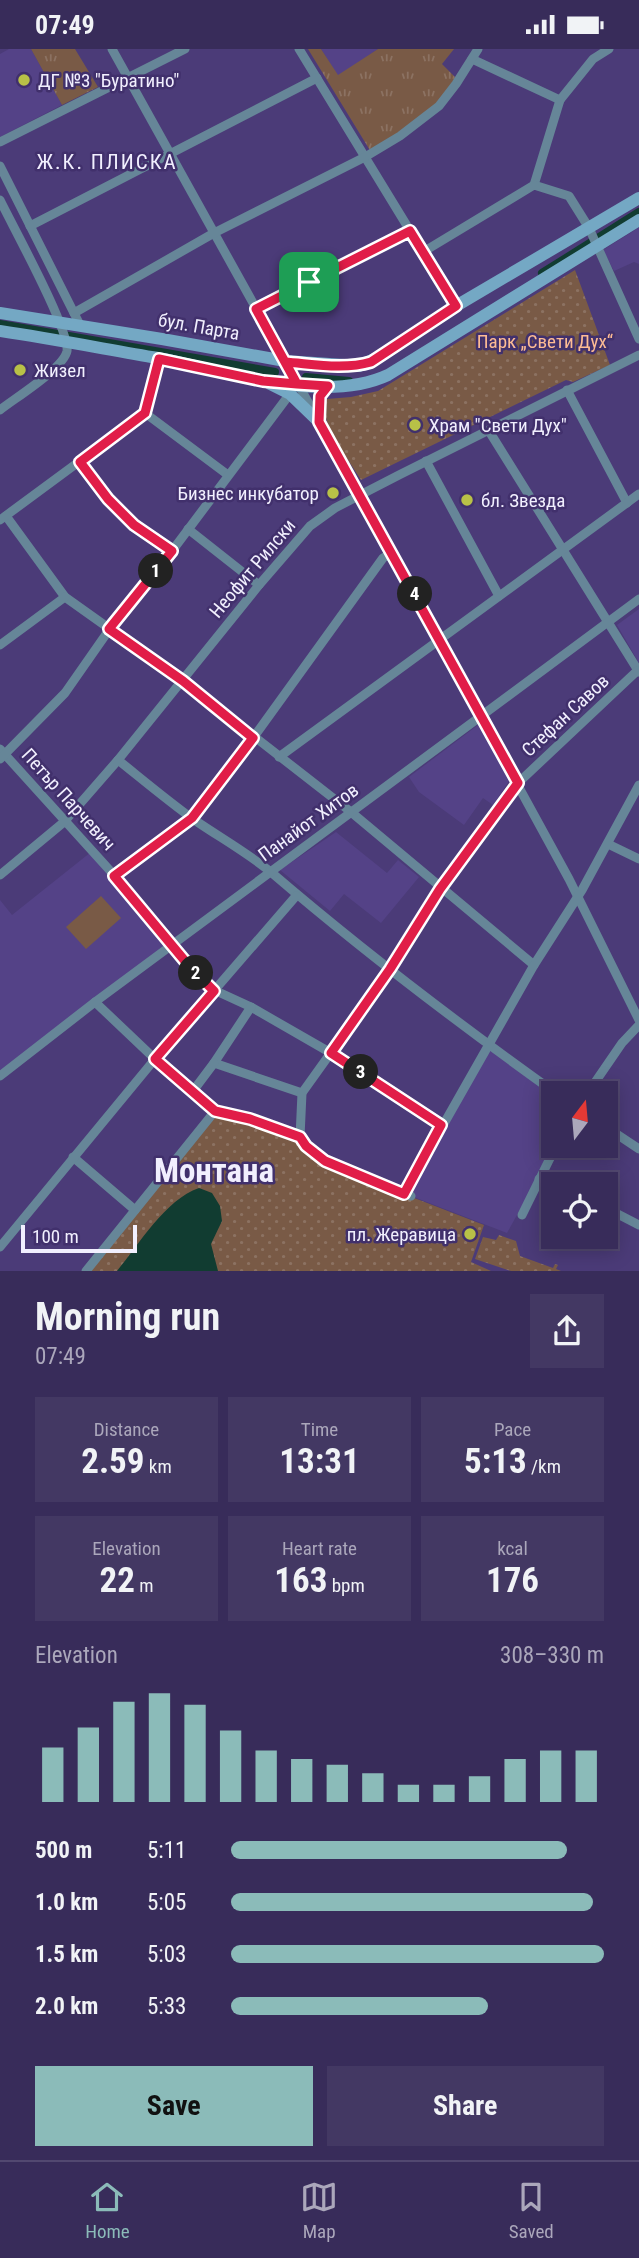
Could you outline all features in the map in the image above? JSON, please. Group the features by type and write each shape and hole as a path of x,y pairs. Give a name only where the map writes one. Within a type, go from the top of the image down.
{"main road":[{"name":"бул. Парта","path":"0,331 66,340 293,389 361,385 388,375 593,237 639,198"},
{"name":"бул. Парта","path":"0,313 285,362 359,366 371,362 456,306 593,237 639,220"},
{"path":"319,422 320,396 328,386"},
{"path":"293,389 319,422"}],"street":[{"path":"2,754 65,693 109,629 172,551 293,389 285,362 112,49"},
{"path":"0,142 185,49"},
{"path":"299,49 456,306"},
{"path":"74,313 214,233 365,157 400,136 439,106 478,49"},
{"path":"423,252 534,185 560,100 593,59 609,49"},
{"path":"472,59 560,100"},
{"path":"30,226 317,79"},
{"path":"0,166 80,325"},
{"path":"534,185 569,196 593,237 639,339"},
{"path":"0,200 62,325 67,351 60,364 0,410"},
{"path":"256,309 410,231"},
{"name":"Неофит Рилски","path":"0,875 64,822 183,681 258,585 310,526 335,508 639,355"},
{"path":"159,359 145,413 3,518 65,597 183,681 351,812 534,965"},
{"path":"567,390 627,503"},
{"path":"145,413 228,475"},
{"path":"319,422 518,783 578,897 639,1023 596,1081"},
{"path":"489,431 638,671"},
{"path":"426,461 499,596"},
{"path":"80,462 108,499 134,525 172,551"},
{"path":"279,757 639,494"},
{"path":"188,529 258,585"},
{"path":"114,876 192,818 383,558 391,553"},
{"path":"0,645 65,597"},
{"name":"Панайот Хитов","path":"0,1076 95,1002 639,599"},
{"name":"Стефан Савов","path":"302,1093 390,969 440,889 518,783 638,671"},
{"name":"Петър Парчевич","path":"2,754 114,876 190,967 214,991 251,1007 331,1053 441,1125"},
{"path":"118,760 192,818 270,872 296,896 488,1045 541,1083"},
{"path":"215,1063 302,1093 300,1137 306,1146 325,1161 407,1195 441,1125 534,965 578,897 639,785"},
{"path":"608,844 639,859"},
{"path":"0,1247 155,1059 296,896"},
{"path":"95,1002 215,1111 250,1119 300,1137"},
{"path":"193,1091 215,1063 251,1007"},
{"path":"86,1271 215,1111"},
{"path":"618,1135 639,1149"},
{"path":"73,1157 135,1210"},
{"path":"522,1215 549,1159"},
{"path":"618,1214 639,1225"}],"shaded area":[{"name":"ДГ №3 \"Буратино\"","path":"9,49 31,49 62,105 0,137 0,54"},
{"path":"321,49 378,49 338,76"},
{"path":"639,224 639,264 634,262 614,271 603,250 635,230"},
{"path":"639,609 639,663 617,625"},
{"path":"478,725 509,781 493,805 483,798 464,825 419,792 409,777"},
{"path":"336,832 387,873 398,860 419,877 381,923 344,894 330,911 280,870"},
{"path":"91,852 169,942 0,1072 0,900 12,915"},
{"path":"488,1045 541,1085 541,1159 548,1159 507,1233 411,1196 441,1125"},
{"path":"199,1188 212,1193 220,1206 222,1221 211,1244 218,1271 117,1271 164,1212"}],"green space":[{"path":"31,49 75,49 98,87 62,105"},
{"path":"308,49 321,49 338,75 378,49 454,49 442,64 457,79 440,104 371,152"},
{"name":"Парк „Свети Дух“","path":"575,270 610,365 573,382 566,380 361,480 330,428 326,417 327,399 378,391"},
{"path":"101,896 121,918 86,949 66,927"},
{"path":"215,1111 300,1137 314,1153 404,1194 484,1225 471,1262 491,1271 87,1271"},
{"path":"499,1235 516,1241 520,1256 553,1268 555,1264 558,1265 556,1269 561,1271 511,1271 475,1259 483,1237 496,1240"}],"waterway":[{"path":"542,273 639,212"},
{"path":"0,324 275,372"},
{"path":"306,377 349,381"}],"place":[{"name":"ДГ №3 \"Буратино\"","path":"24,80"},
{"name":"Жизел","path":"20,370"},
{"name":"Храм \"Свети Дух\"","path":"415,425"},
{"name":"Бизнес инкубатор","path":"333,493"},
{"name":"бл. Звезда","path":"467,500"},
{"name":"пл. Жеравица","path":"470,1234"}],"district":[{"name":"Ж.К. ПЛИСКА","path":"107,162"},
{"name":"Монтана","path":"214,1170"}],"route":[{"path":"309,282 256,309 297,384 263,381 159,359 145,413 80,462 108,499 134,525 172,551 109,629 183,681 253,738 192,818 114,876 190,967 214,991 155,1059 215,1111 250,1119 300,1137 306,1146 325,1161 404,1194 441,1125 331,1053 390,969 440,889 518,783 319,422 318,402 321,393 328,386 297,384 285,362 359,366 382,356 456,306 410,231 309,282"}]}
